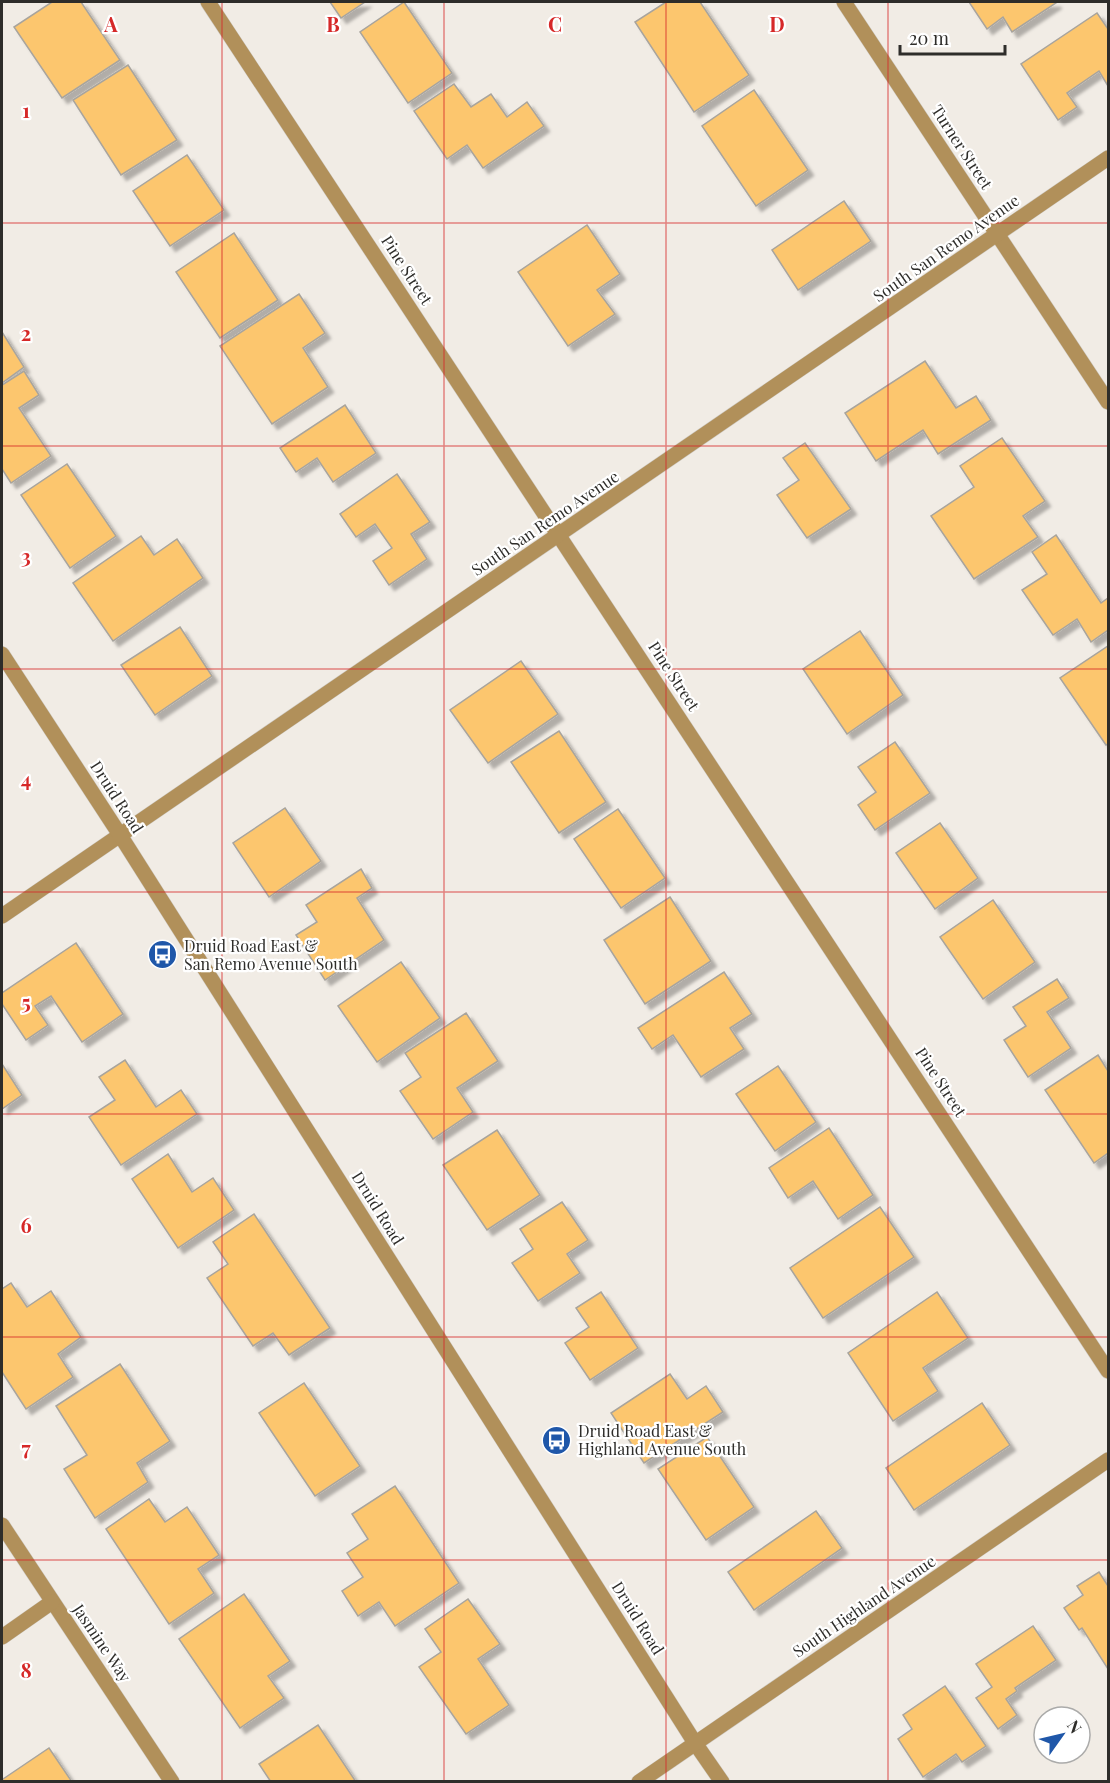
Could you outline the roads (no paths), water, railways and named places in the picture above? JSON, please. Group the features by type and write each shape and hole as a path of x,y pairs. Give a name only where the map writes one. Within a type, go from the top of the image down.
{"street":[{"name":"Pine Street","path":"208,2 561,535 1108,1371"},
{"name":"Turner Street","path":"844,2 1108,402"},
{"name":"South San Remo Avenue","path":"2,916 1108,158"},
{"name":"Druid Road","path":"2,654 120,835 695,1743 722,1782"},
{"name":"South Highland Avenue","path":"639,1782 1108,1460"},
{"name":"Jasmine Way","path":"2,1525 172,1782"},
{"path":"2,1636 52,1602"}],"place":[{"name":"Druid Road East & San Remo Avenue South","path":"163,955"},
{"name":"Druid Road East & Highland Avenue South","path":"557,1440"}]}
